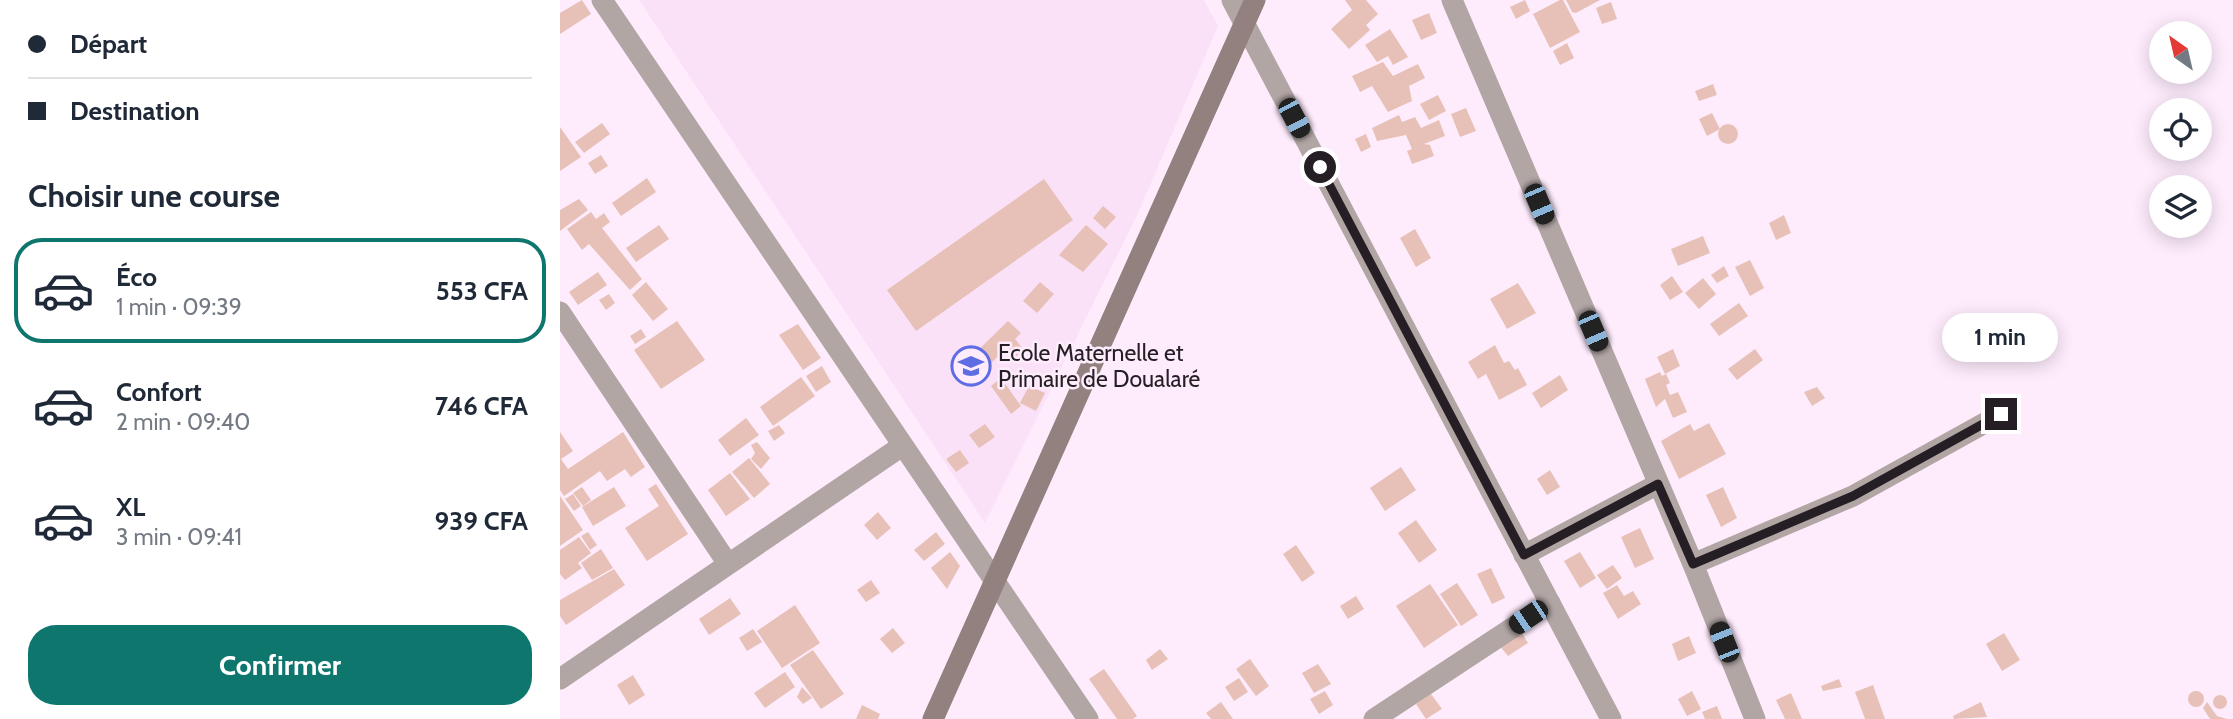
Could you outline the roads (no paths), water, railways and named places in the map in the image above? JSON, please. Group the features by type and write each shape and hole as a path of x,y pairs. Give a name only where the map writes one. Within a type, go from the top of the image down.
{"street":[{"path":"602,0 1088,719"},
{"path":"1232,0 1611,719"},
{"path":"933,719 1255,0"},
{"path":"1452,0 1693,564 1755,719"},
{"path":"560,312 728,564"},
{"path":"1693,564 1853,496 2001,414"},
{"path":"560,680 902,446"},
{"path":"1524,555 1658,484"},
{"path":"1374,719 1550,603"}],"place":[{"name":"Ecole Maternelle et Primaire de Doualaré","path":"971,366"}]}
